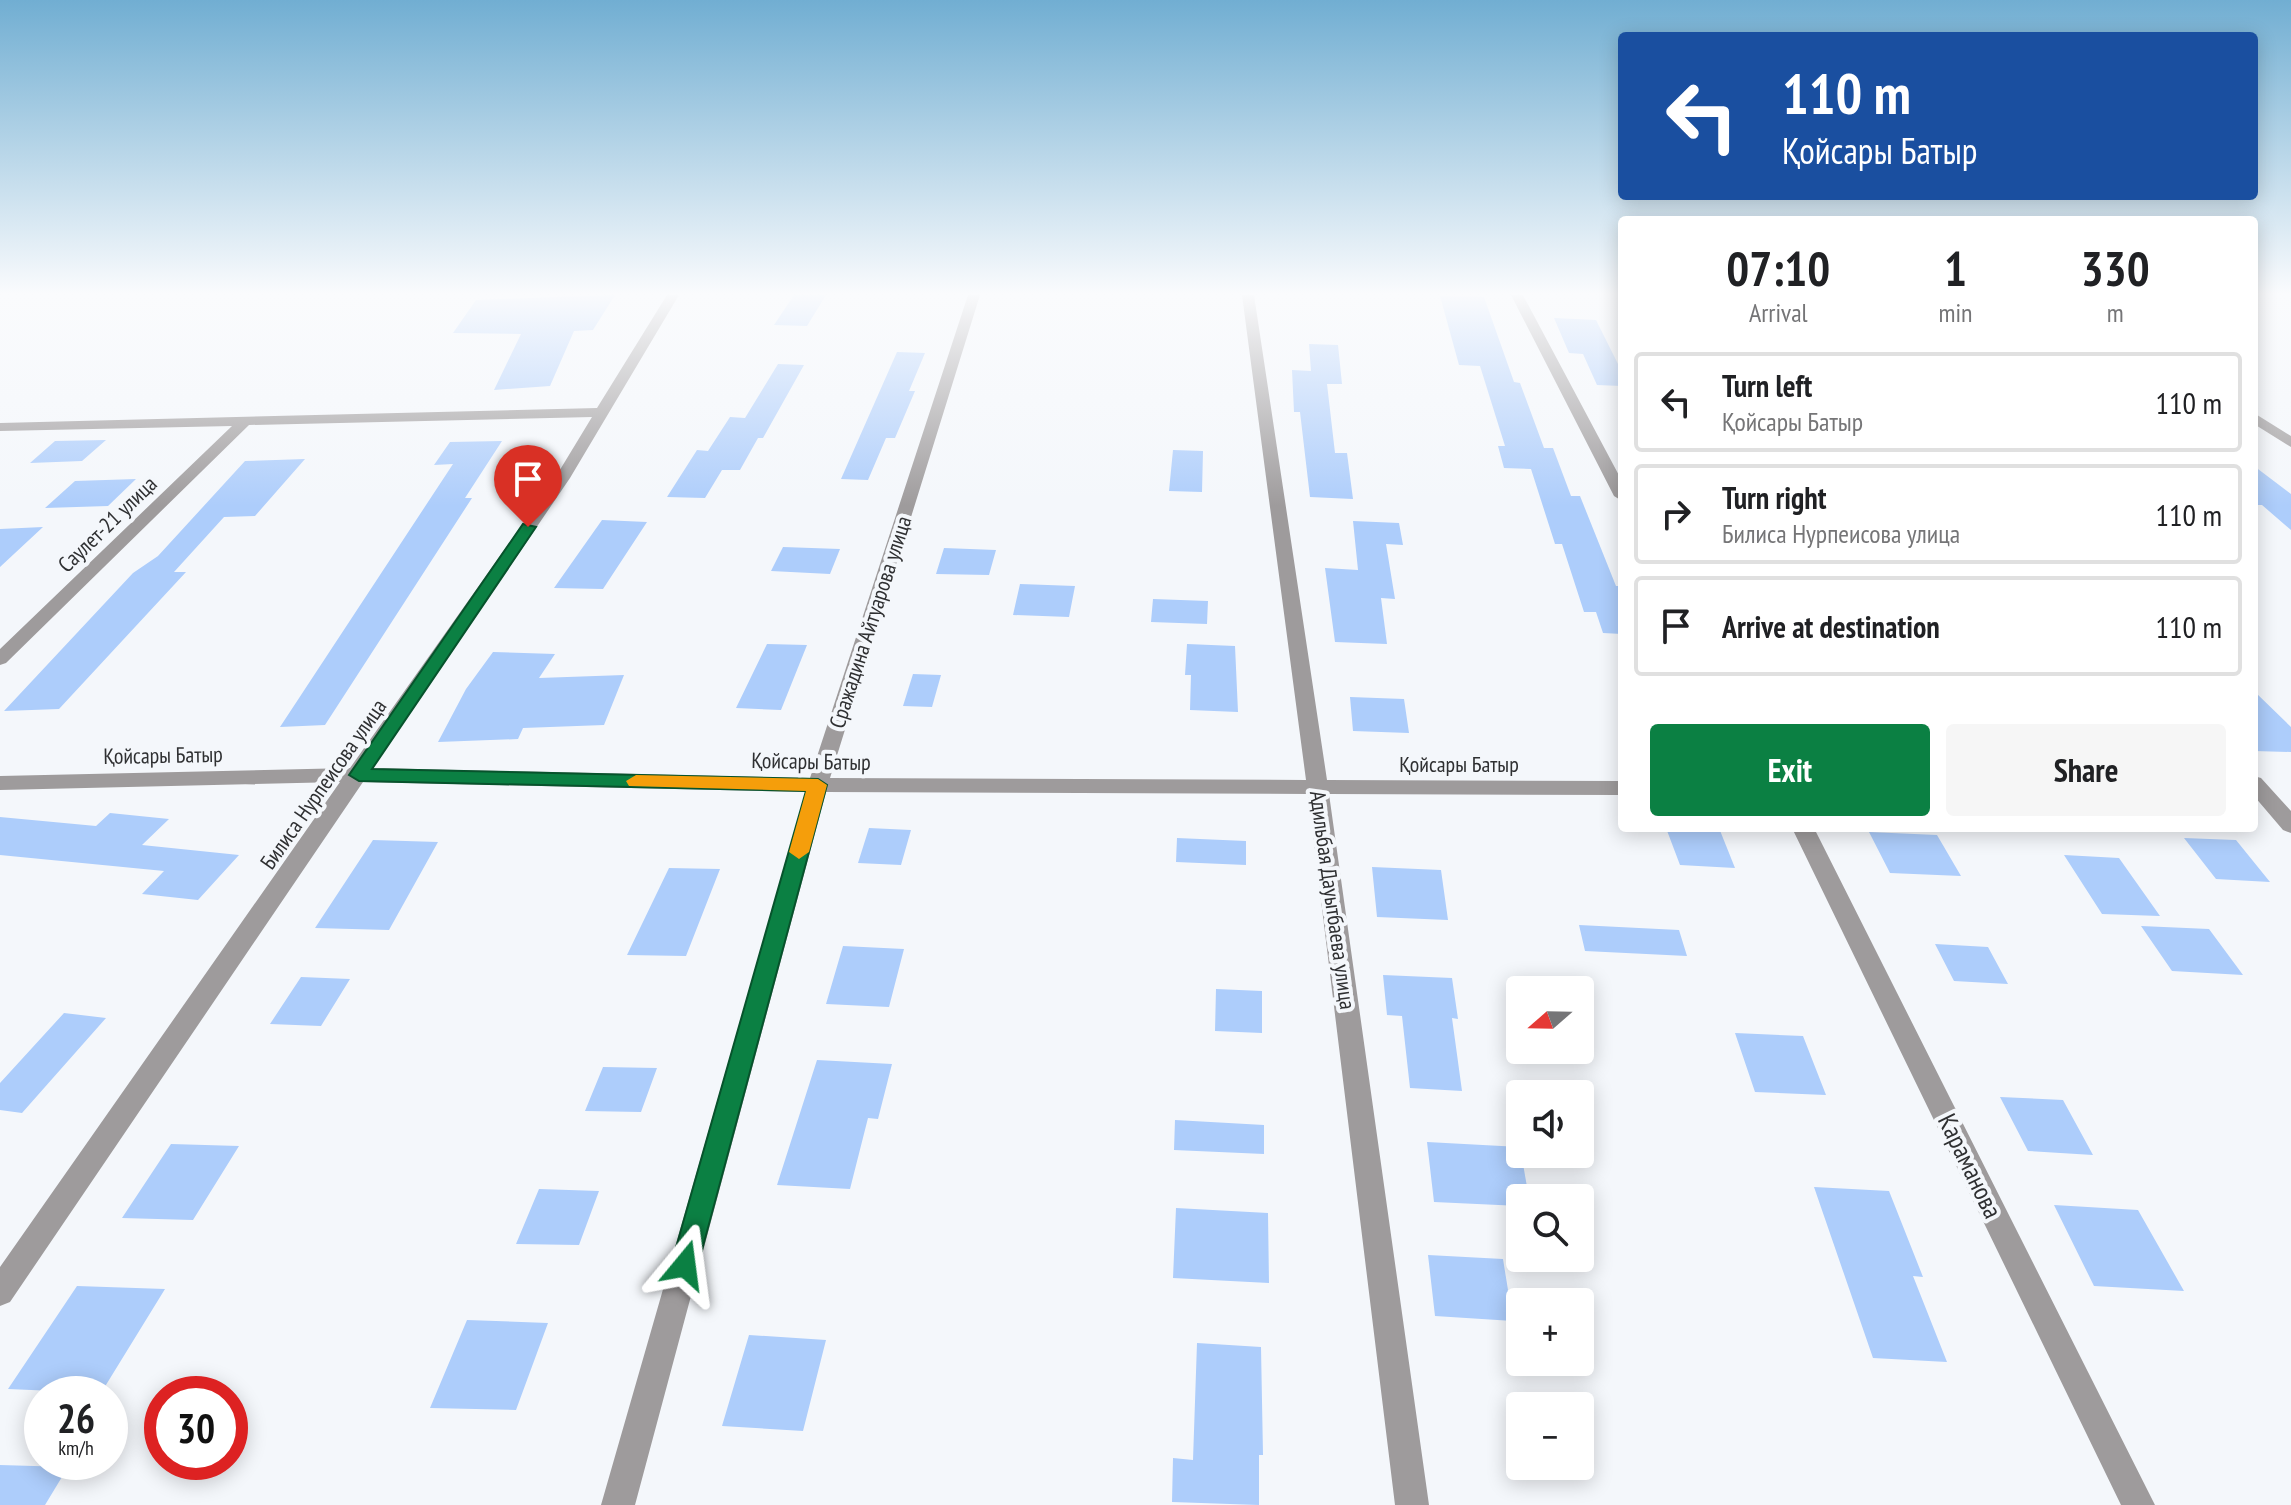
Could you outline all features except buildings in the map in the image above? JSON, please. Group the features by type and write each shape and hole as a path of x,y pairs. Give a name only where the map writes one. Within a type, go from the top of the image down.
{"street":[{"name":"Билиса Нурпеисова улица","path":"0,1292 359,775 604,412 632,365"},
{"name":"Сражадина Айтуарова улица","path":"618,1505 818,785 952,365"},
{"name":"Адильбая Дауытбаева улица","path":"1258,365 1318,789 1412,1505"},
{"path":"1554,365 1618,488"},
{"path":"0,427 604,412"},
{"path":"2258,420 2291,443"},
{"name":"Саулет-21 улица","path":"0,659 245,421"},
{"name":"Қойсары Батыр","path":"0,783 359,775 818,785 1618,788"},
{"path":"2258,791 2291,796"},
{"path":"2258,791 2291,825"},
{"name":"Караманова","path":"1805,832 2138,1505"}],"slow traffic":[{"path":"636,781 818,785 799,852"}],"route":[{"path":"528,527 359,775 818,785 685,1265"}]}
